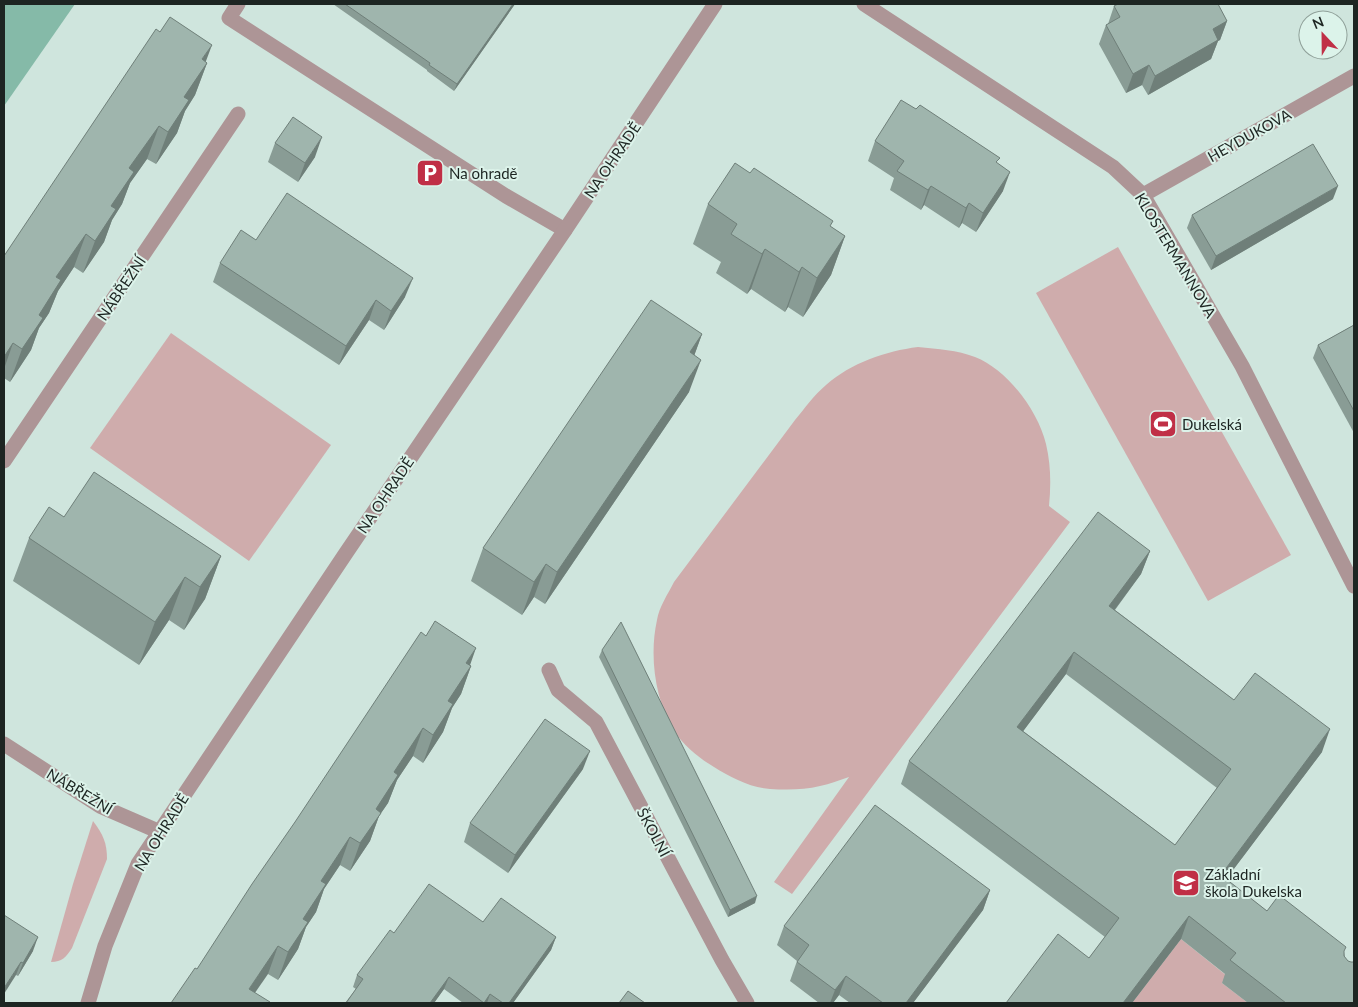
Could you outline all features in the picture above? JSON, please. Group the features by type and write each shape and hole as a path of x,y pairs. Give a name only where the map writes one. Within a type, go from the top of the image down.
{"street":[{"path":"238,4 229,18 506,196 565,230"},
{"name":"KLOSTERMANNOVA","path":"864,4 1113,167 1143,195 1242,366 1354,586"},
{"name":"NA OHRADĚ","path":"88,1003 106,946 138,864 565,230 711,5"},
{"name":"HEYDUKOVA","path":"1143,195 1354,76"},
{"name":"NÁBŘEŽNÍ","path":"4,461 238,114"},
{"name":"ŠKOLNÍ","path":"548,670 558,690 596,722 722,960 747,1003"},
{"name":"NÁBŘEŽNÍ","path":"4,744 100,806 160,832"}],"shaded area":[{"path":"4,4 75,4 4,106"},
{"name":"Dukelská","path":"1118,247 1291,555 1208,601 1036,293"},
{"path":"171,333 331,445 249,561 90,448"},
{"path":"918,347 954,351 975,357 999,371 1020,393 1036,418 1046,444 1050,475 1049,506 1070,522 792,894 774,882 849,777 808,788 789,790 763,788 727,775 692,751 682,742 667,719 658,692 655,677 654,648 658,615 674,582 795,420 818,393 836,377 858,364 881,355"},
{"path":"93,821 104,839 107,859 72,948 63,958 51,962 73,884"},
{"path":"1181,939 1227,976 1222,983 1248,1003 1132,1003"}],"building":[{"path":"345,4 513,4 457,84"},
{"path":"1118,4 1218,4 1227,21 1213,29 1218,40 1155,76 1149,65 1133,74 1106,25 1120,17 1114,6"},
{"path":"170,17 212,45 202,59 207,63 184,97 189,100 168,132 159,126 129,168 134,172 111,206 116,209 95,241 86,234 56,277 61,280 39,315 43,318 22,349 13,343 4,357 4,256 156,29 160,32"},
{"path":"901,100 916,109 920,105 1000,158 996,162 1010,172 983,213 969,203 966,208 931,186 928,190 897,171 904,161 875,141"},
{"path":"293,117 322,137 305,163 275,143"},
{"path":"1313,144 1338,186 1216,256 1192,215"},
{"path":"735,163 750,173 754,168 833,221 830,226 845,236 817,278 802,267 799,272 765,249 762,254 731,234 737,224 708,204"},
{"path":"287,193 413,278 391,311 376,300 346,346 220,263 241,230 256,240"},
{"path":"651,300 702,334 690,352 701,360 557,572 546,564 534,582 483,548"},
{"path":"1354,325 1354,411 1318,345"},
{"path":"94,472 221,556 200,587 185,577 155,622 29,538 49,507 64,517"},
{"path":"1098,512 1150,551 1109,606 1234,700 1255,673 1330,729 1221,875 1267,911 1279,895 1346,947 1344,956 1348,961 1354,962 1354,1003 1286,1003 1230,960 1236,953 1189,916 1123,1003 1006,1003 1058,934 1089,958 1119,918 909,761","holes":["1074,652 1231,769 1175,845 1017,727"]},
{"path":"435,621 476,648 466,663 471,666 448,701 453,704 433,735 423,728 394,772 398,775 376,809 381,813 360,843 350,837 321,881 326,884 303,919 308,922 288,952 278,946 249,989 270,1003 171,1003 195,968 197,969 421,632 426,636"},
{"path":"621,622 757,896 730,910 602,650"},
{"path":"545,719 590,751 515,855 470,823"},
{"path":"875,805 990,890 906,1003 883,1003 846,976 835,990 797,962 809,945 784,926"},
{"path":"429,884 483,922 501,898 556,937 509,1003 503,1003 490,994 484,1003 449,977 430,1003 346,1003 363,979 357,975 390,930 394,933"},
{"path":"4,915 38,937 23,963 21,962 4,988"},
{"path":"628,991 645,1003 619,1003"}],"place":[{"name":"Na ohradě","path":"430,173"},
{"name":"Dukelská","path":"1163,424"},
{"name":"Základní škola Dukelska","path":"1186,883"}]}
